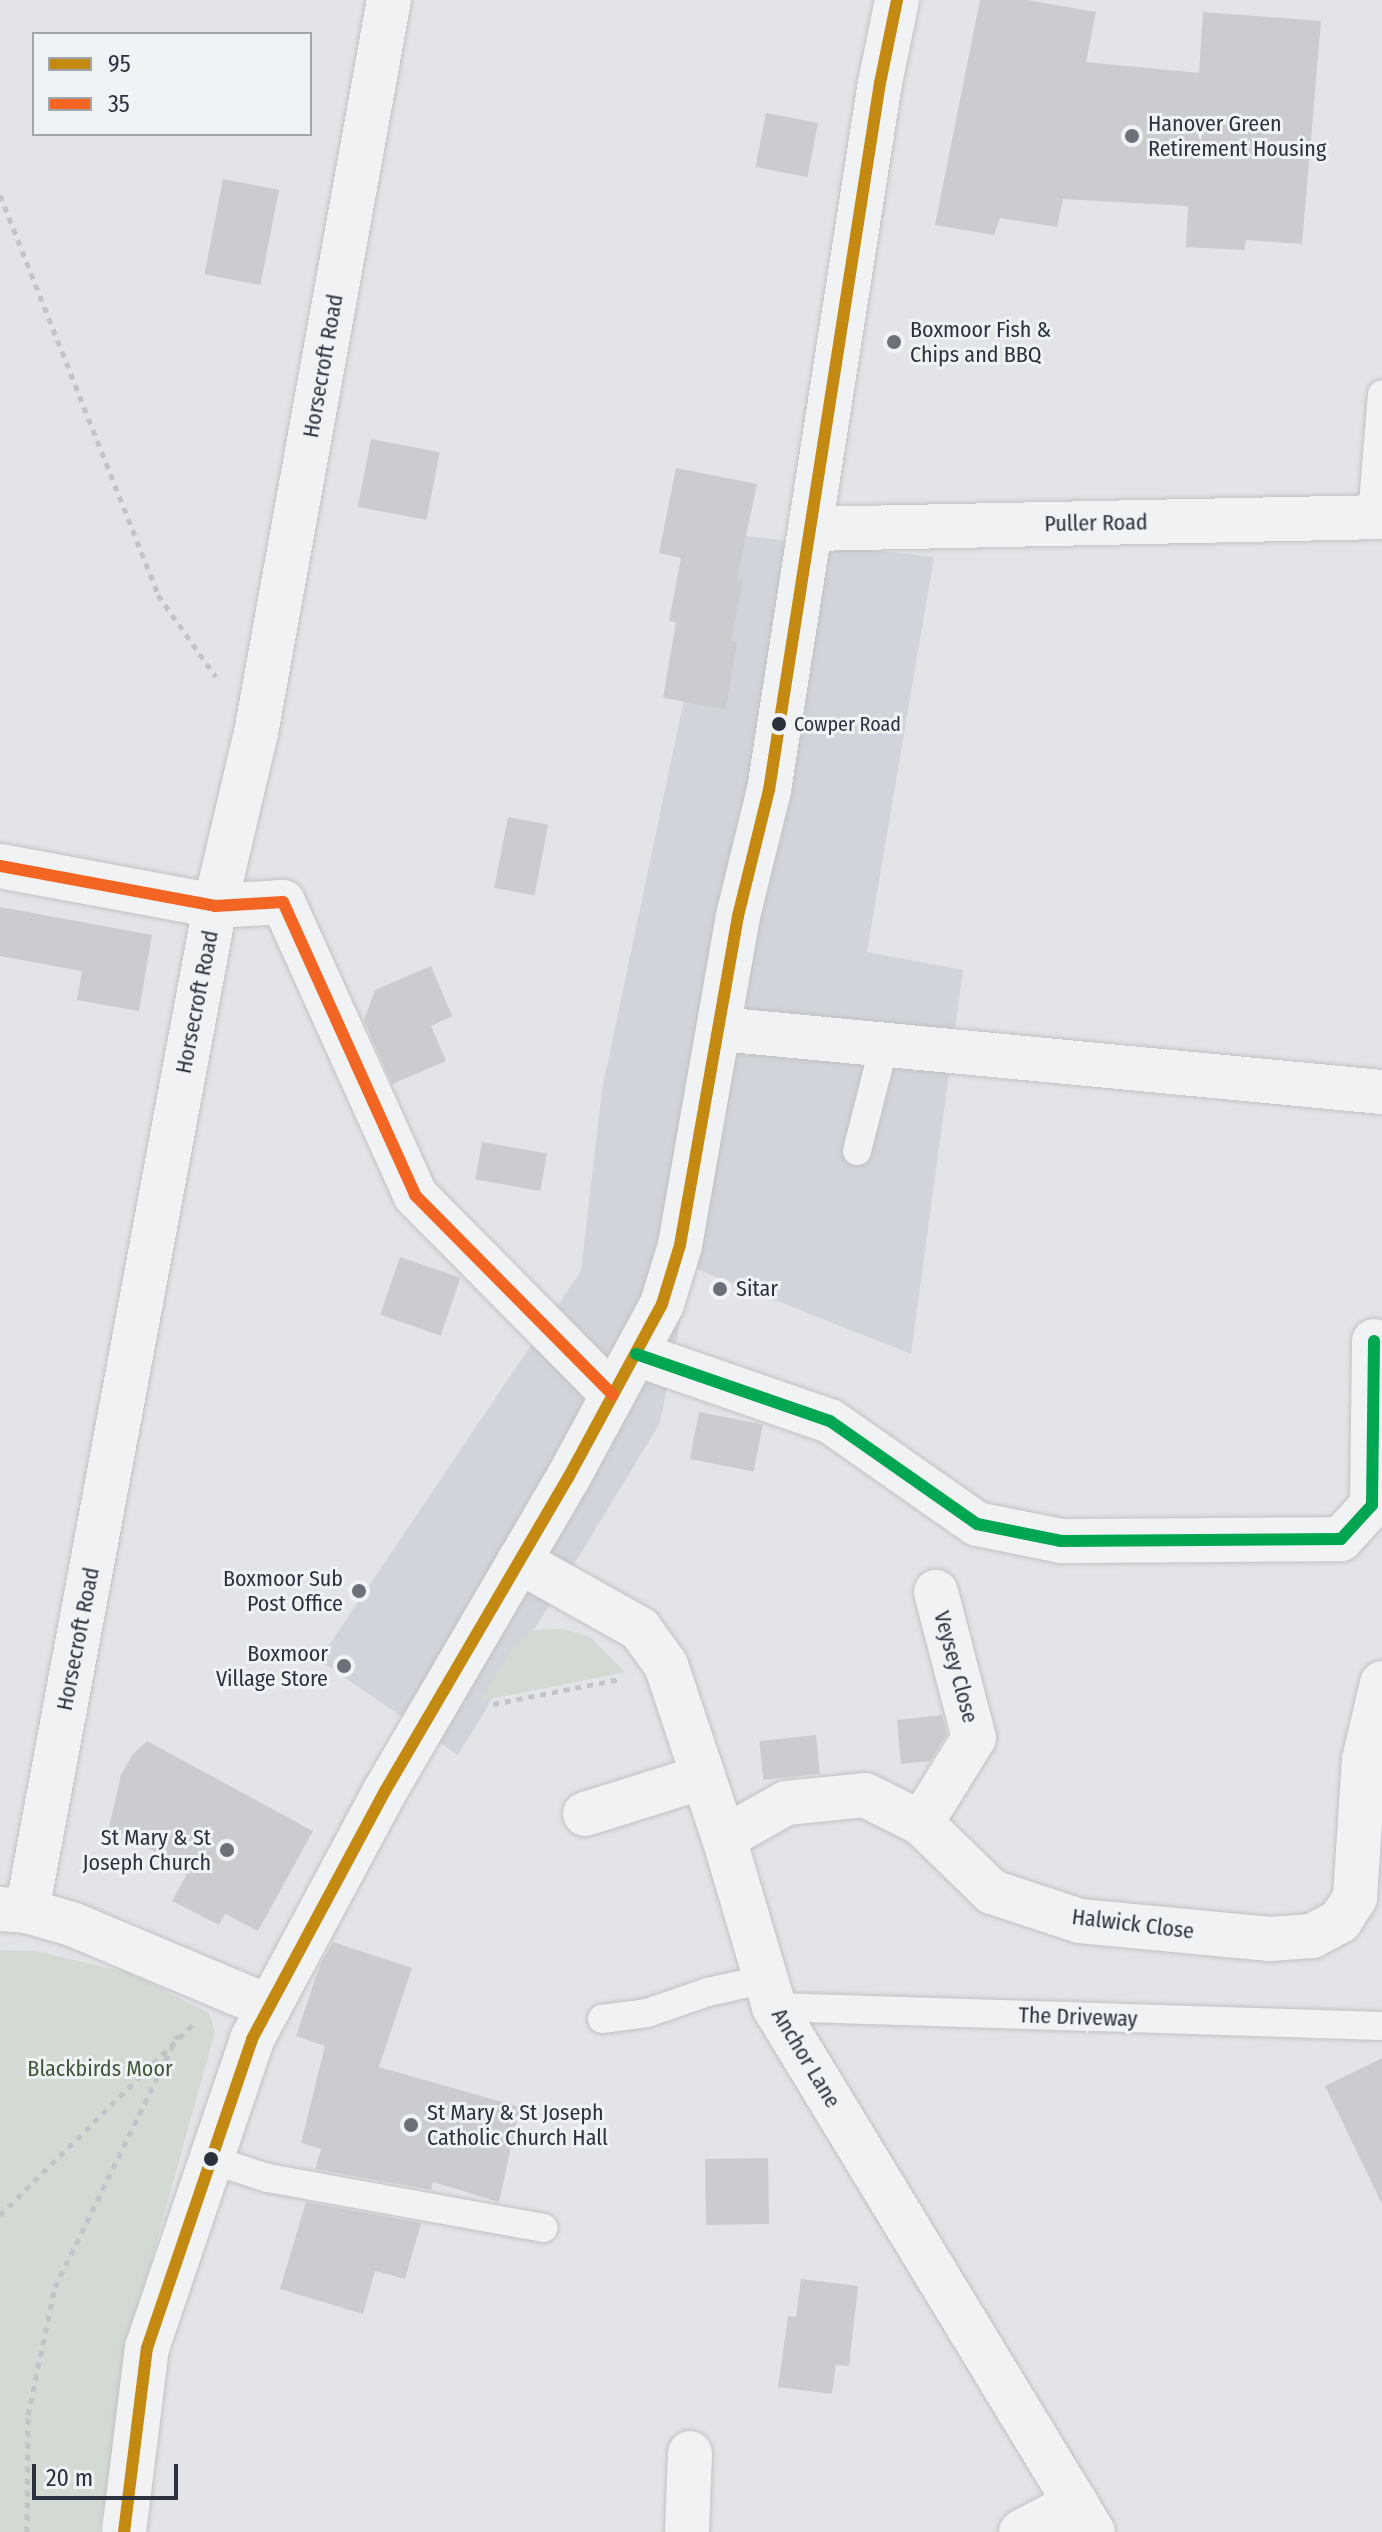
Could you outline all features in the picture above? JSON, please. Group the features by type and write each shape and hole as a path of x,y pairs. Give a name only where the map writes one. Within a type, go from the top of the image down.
{"street":[{"name":"Horsecroft Road","path":"14,1910 215,906 256,733 389,0"},
{"path":"124,2532 147,2348 252,2039 426,1722 662,1304 680,1245 738,916 769,790 880,83 897,0"},
{"name":"Puller Road","path":"810,529 1377,517"},
{"path":"0,866 215,906 283,902 415,1195 613,1395"},
{"path":"720,1029 1382,1092"},
{"path":"636,1354 830,1421 977,1524 1061,1541 1341,1539 1372,1505 1374,1341"},
{"name":"Anchor Lane","path":"519,1561 640,1629 666,1665 724,1838 770,1993 1084,2518"},
{"name":"Veysey Close","path":"921,1823 974,1738 936,1592"},
{"name":"Halwick Close","path":"724,1838 786,1803 865,1795 921,1823 992,1892 1080,1921 1270,1939 1312,1936 1368,1901 1364,1760 1382,1683"},
{"path":"585,1814 703,1777"},
{"path":"14,1910 72,1924 269,2007"},
{"path":"687,2532 690,2453"},
{"path":"1021,2532 1084,2518"}],"lane":[{"path":"1377,517 1382,394"},
{"path":"857,1151 884,1045"},
{"name":"The Driveway","path":"602,2019 647,2013 708,1992 1382,2026"},
{"path":"209,2159 268,2178 543,2228"}],"path":[{"path":"0,195 158,595 256,733"},
{"path":"426,1722 480,1706 611,1682 666,1665"},
{"path":"0,2215 178,2035 55,2287 28,2415 27,2532"}],"shaded area":[{"path":"719,533 934,557 867,952 963,970 911,1354 691,1267 660,1423 458,1755 319,1660 581,1271 602,1090"}],"green space":[{"path":"563,1629 590,1637 625,1672 480,1701 512,1649 533,1630"},
{"name":"Blackbirds Moor","path":"0,1950 35,1951 130,1973 209,2013 215,2032 129,2340 99,2532 0,2532"}],"building":[{"name":"Hanover Green Retirement Housing","path":"980,0 1027,0 1096,12 1086,62 1199,73 1203,12 1321,21 1302,244 1246,240 1244,250 1186,247 1188,206 1063,199 1057,227 1000,218 994,235 935,225"},
{"path":"766,113 818,123 808,177 756,167"},
{"path":"223,179 279,190 260,285 204,274"},
{"path":"371,439 440,452 427,520 358,507"},
{"path":"676,468 757,484 737,579 743,580 731,641 737,642 726,709 663,698 676,622 669,621 681,558 659,553"},
{"path":"508,817 548,825 535,896 494,888"},
{"path":"0,907 152,935 139,1011 77,1000 82,971 0,956"},
{"path":"431,966 452,1016 431,1026 446,1061 392,1084 364,1020 375,990"},
{"path":"482,1142 547,1153 540,1191 475,1179"},
{"path":"400,1257 461,1278 441,1336 380,1315"},
{"path":"699,1412 763,1424 754,1472 690,1459"},
{"path":"942,1715 947,1734 930,1761 901,1764 897,1720"},
{"path":"816,1735 820,1774 763,1780 759,1741"},
{"name":"St Mary & St Joseph Church","path":"147,1741 313,1831 258,1931 225,1914 219,1925 172,1901 189,1870 109,1827 121,1775 133,1754"},
{"name":"St Mary & St Joseph Catholic Church Hall","path":"333,1942 412,1968 379,2067 520,2107 499,2202 433,2182 431,2190 315,2169 321,2149 301,2143 325,2046 296,2036 320,1965"},
{"path":"1382,2058 1382,2204 1325,2086"},
{"path":"768,2158 769,2224 706,2225 705,2159"},
{"path":"306,2202 421,2223 405,2279 375,2271 363,2314 280,2289"},
{"path":"801,2279 858,2286 849,2366 836,2365 832,2394 778,2387 788,2316 796,2317"}],"transit line":[{"name":"95","path":"124,2532 147,2348 252,2039 385,1791 568,1478 662,1304 680,1245 738,916 769,790 880,83 897,0"},
{"name":"35","path":"0,866 215,906 283,902 415,1195 613,1395"},
{"path":"636,1354 830,1421 977,1524 1061,1541 1341,1539 1372,1505 1374,1341"}],"place":[{"name":"Hanover Green Retirement Housing","path":"1132,136"},
{"name":"Boxmoor Fish & Chips and BBQ","path":"894,342"},
{"name":"Cowper Road","path":"779,724"},
{"name":"Sitar","path":"720,1289"},
{"name":"Boxmoor Sub Post Office","path":"359,1591"},
{"name":"Boxmoor Village Store","path":"344,1666"},
{"name":"St Mary & St Joseph Church","path":"227,1850"},
{"name":"St Mary & St Joseph Catholic Church Hall","path":"411,2125"}]}
